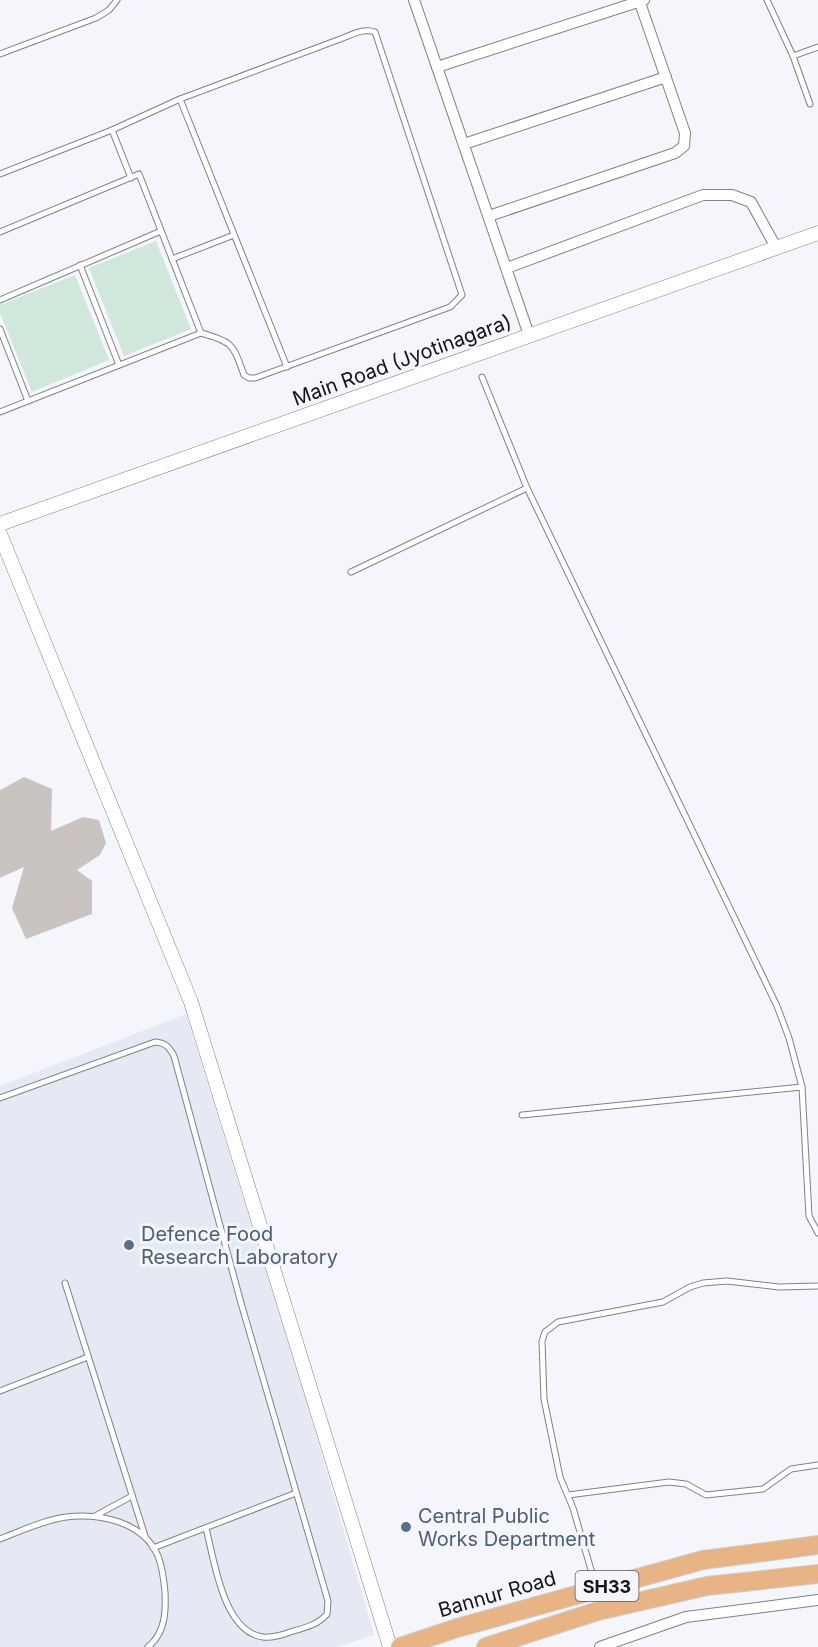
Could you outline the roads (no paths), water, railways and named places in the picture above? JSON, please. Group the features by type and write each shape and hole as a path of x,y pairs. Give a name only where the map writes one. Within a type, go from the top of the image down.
{"main road":[{"name":"Bannur Road","path":"400,1647 422,1644 457,1628 703,1560 818,1545"},
{"path":"486,1647 598,1611 707,1586 818,1574"}],"street":[{"path":"414,0 530,335"},
{"path":"437,67 641,1 685,134 686,141 681,150 489,216"},
{"path":"464,144 666,77"},
{"path":"507,268 703,195 732,195 752,202 777,249"},
{"name":"Main Road (Jyotinagara)","path":"0,524 818,233"},
{"path":"0,534 191,1002 390,1647"},
{"path":"600,1647 686,1617 818,1600"}],"lane":[{"path":"0,54 96,18 117,0"},
{"path":"767,0 793,56 810,104"},
{"path":"0,174 112,130 180,99 352,34 369,30 375,32 462,295 450,307 255,378 244,375 236,351 231,345 201,333 0,412"},
{"path":"793,56 818,47"},
{"path":"180,99 287,367"},
{"path":"112,130 131,178"},
{"path":"0,232 139,174 201,333"},
{"path":"0,300 161,231"},
{"path":"172,259 234,235"},
{"path":"80,265 119,365"},
{"path":"0,329 28,401"},
{"path":"482,377 527,488 777,1006 789,1038 802,1088 809,1216 818,1233"},
{"path":"351,572 527,488"},
{"path":"0,1098 155,1042 164,1043 174,1056 238,1292 328,1601 327,1614 316,1624 265,1638 242,1627 234,1617 223,1593 206,1528"},
{"path":"522,1115 802,1088"},
{"path":"597,1589 568,1495 560,1477 544,1399 542,1341 545,1332 558,1322 663,1302 690,1287 703,1283 727,1281 779,1287 818,1286"},
{"path":"64,1283 145,1536 158,1556 164,1586 166,1615 156,1640 148,1647"},
{"path":"0,1391 88,1357"},
{"path":"568,1495 669,1482 686,1484 706,1494 763,1489 791,1469 818,1466"},
{"path":"153,1548 296,1493"},
{"path":"95,1516 132,1496"},
{"path":"0,1539 65,1517 95,1516 123,1522 145,1536"}],"place":[{"name":"Defence Food Research Laboratory","path":"129,1245"},
{"name":"Central Public Works Department","path":"406,1527"}]}
